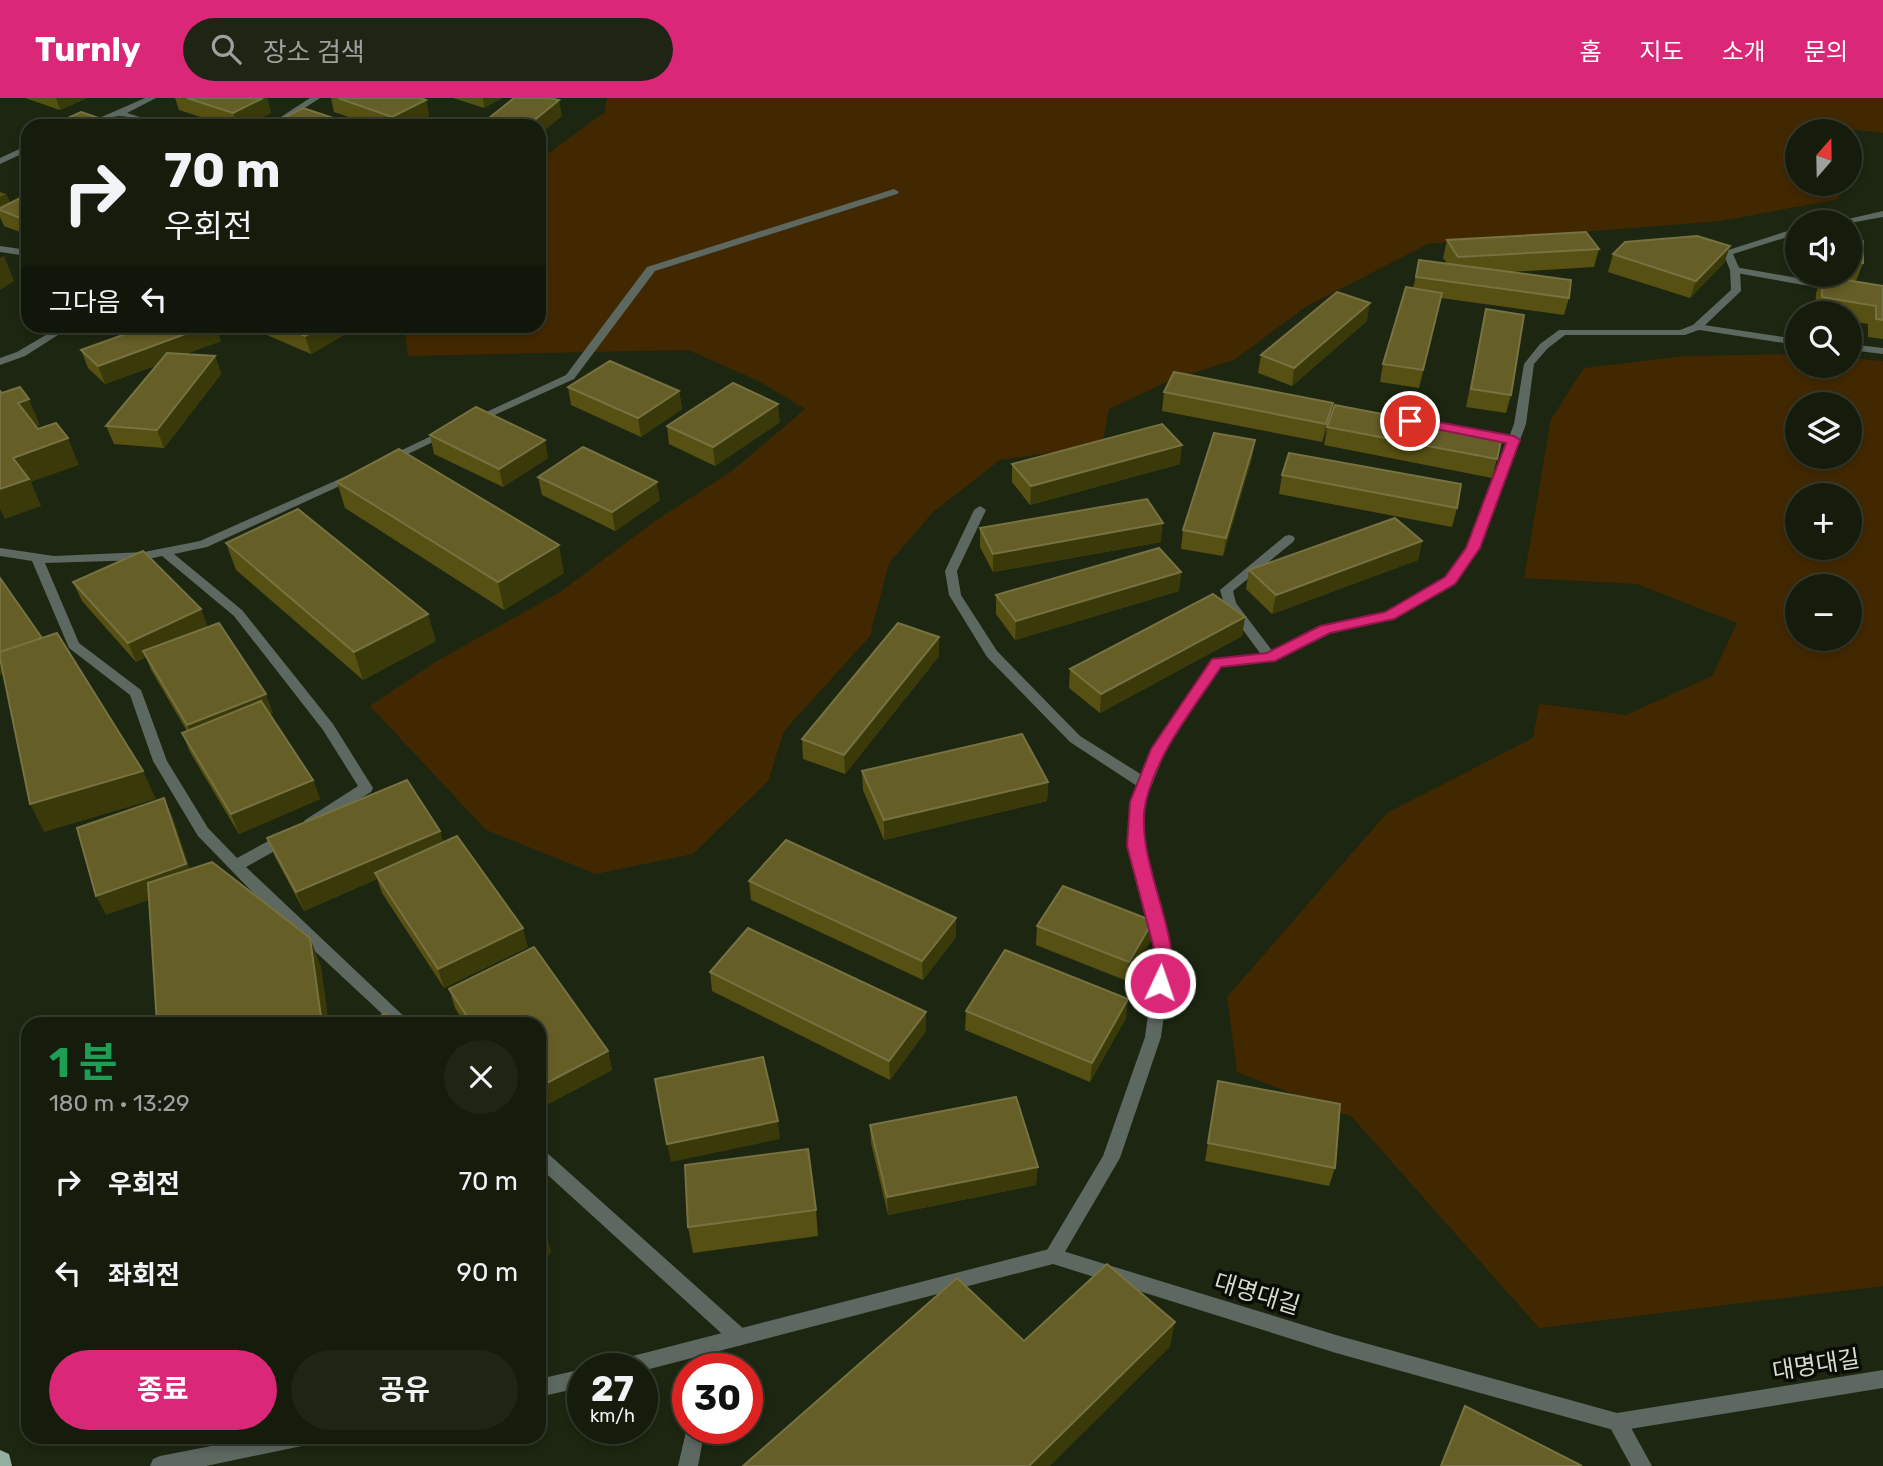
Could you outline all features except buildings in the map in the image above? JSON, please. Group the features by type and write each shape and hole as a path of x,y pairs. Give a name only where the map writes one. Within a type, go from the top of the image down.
{"street":[{"path":"103,119 152,98"},
{"path":"282,119 316,98"},
{"path":"119,113 140,119"},
{"path":"0,161 21,151"},
{"path":"372,467 570,377 651,269 894,192"},
{"path":"1862,218 1883,214"},
{"path":"1698,327 1736,291 1735,270 1728,253 1785,235"},
{"path":"0,249 21,252"},
{"path":"1735,270 1842,289"},
{"path":"658,1359 1053,1256 1111,1158 1153,1037 1164,956 1136,846 1138,802 1159,749 1217,662 1270,657 1326,629 1389,615 1450,580 1473,548 1507,439 1520,424 1529,364 1544,346 1563,331 1681,332 1698,327 1785,340"},
{"path":"0,362 22,354 55,333"},
{"path":"1862,348 1883,351"},
{"path":"0,552 54,560 144,556 203,544 360,473"},
{"path":"980,510 951,571 955,595 992,654 1074,739 1145,784"},
{"path":"1270,657 1230,604 1226,590 1289,539"},
{"path":"164,552 237,613 328,727 366,788 304,828 235,866"},
{"path":"37,557 74,645 136,693 160,761 203,832 235,866 397,1017"},
{"path":"546,1162 739,1337"},
{"name":"대명대길","path":"1053,1256 1336,1344 1617,1422 1883,1379"},
{"path":"711,1353 712,1345"},
{"path":"546,1386 567,1382"},
{"path":"1617,1422 1642,1466"},
{"path":"160,1466 268,1444"},
{"path":"688,1466 692,1444"}],"shaded area":[{"path":"607,98 1883,98 1883,133 1862,131 1862,119 1785,119 1785,196 1839,196 1839,199 1721,221 1428,244 1307,306 1234,360 1169,381 1109,409 1102,445 1000,460 933,512 889,563 870,636 784,731 768,781 693,854 596,874 486,830 370,706 437,661 560,592 655,521 732,471 805,409 759,381 688,350 408,356 405,333 546,333 546,155 605,112"},
{"path":"1785,354 1785,378 1862,378 1862,359 1883,361 1883,1286 1539,1328 1352,1117 1237,1072 1227,997 1387,813 1533,738 1539,704 1626,715 1712,676 1737,623 1637,584 1524,578 1551,419 1584,368 1684,356"}],"route":[{"path":"1160,983 1164,956 1136,846 1138,802 1159,749 1217,662 1270,657 1326,629 1389,615 1450,580 1473,548 1514,440 1410,421"}]}
